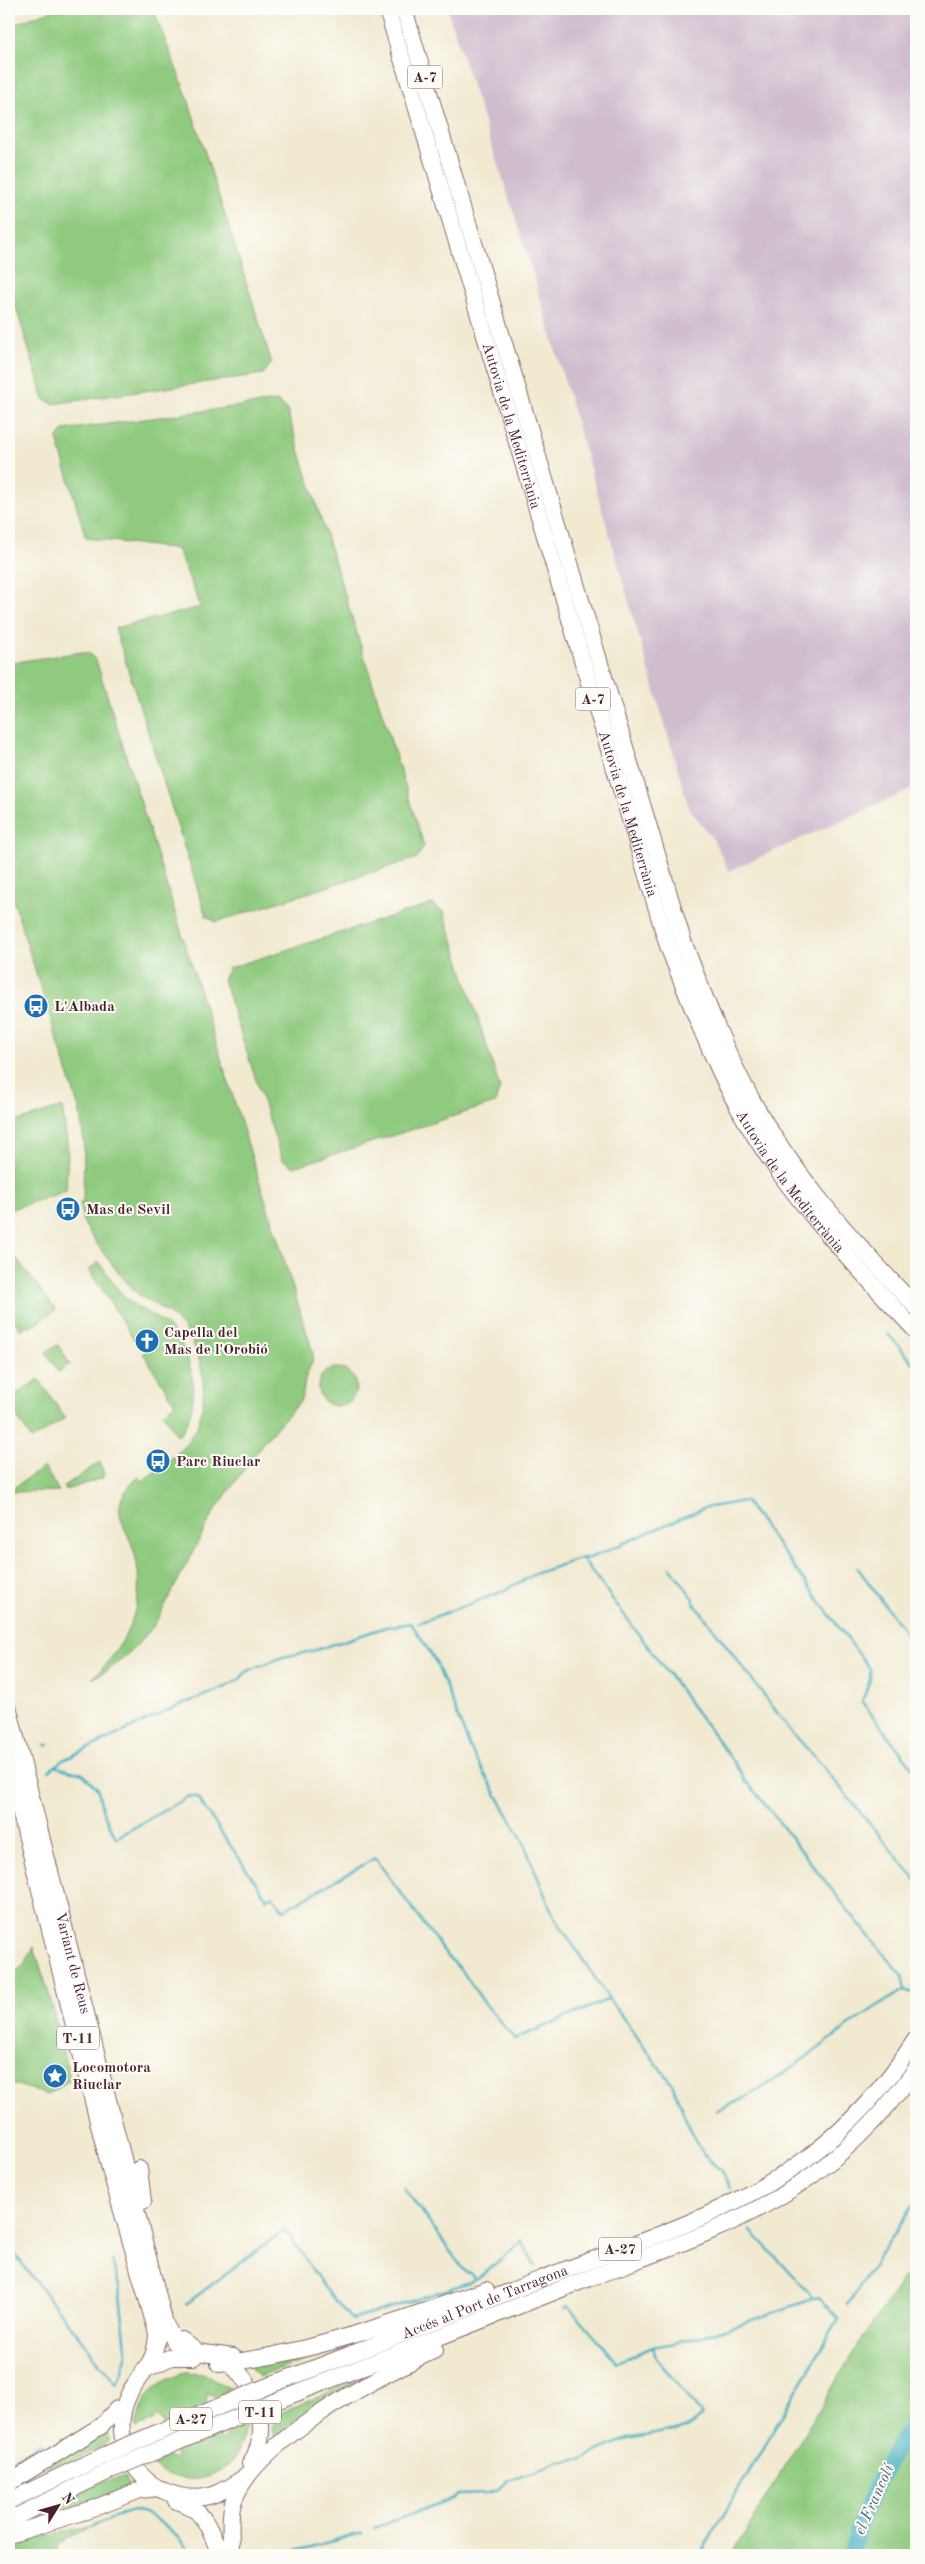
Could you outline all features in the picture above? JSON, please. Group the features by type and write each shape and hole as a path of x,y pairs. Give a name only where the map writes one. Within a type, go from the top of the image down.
{"highway":[{"name":"Autovia de la Mediterrània","path":"386,9 668,946 707,1045 740,1110 783,1177 830,1238 916,1331"},
{"name":"Autovia de la Mediterrània","path":"404,9 683,941 720,1038 753,1103 793,1163 839,1222 916,1307"},
{"name":"Variant de Reus","path":"9,1710 140,2224 156,2310"},
{"name":"Variant de Reus","path":"9,1766 116,2201 156,2310 169,2334 188,2355"},
{"path":"29,1845 24,1849 36,1901"},
{"name":"Accés al Port de Tarragona","path":"9,2501 281,2399 580,2273 711,2212 789,2171 825,2144 857,2114 914,2041"},
{"name":"Accés al Port de Tarragona","path":"9,2520 110,2462 275,2383 580,2273 717,2228 795,2187 832,2160 865,2130 916,2069"},
{"path":"139,2169 145,2215 140,2224"},
{"path":"156,2310 187,2346 225,2363 322,2344 382,2326 557,2265 580,2273 572,2293 464,2337 376,2381 292,2435 270,2452 249,2474 234,2484"},
{"name":"T-11","path":"156,2310 156,2347 130,2394 123,2417 122,2432 128,2455 137,2470 155,2491 190,2499 215,2494 234,2484"},
{"name":"T-11","path":"144,2370 171,2357 188,2355 225,2363 248,2383 255,2396 260,2411 262,2430 259,2448 234,2484 226,2516 227,2553"},
{"path":"9,2483 101,2426 117,2409 129,2384 144,2370"},
{"path":"117,2409 115,2435 121,2456 128,2470 155,2491 183,2502 202,2516 227,2553"},
{"path":"227,2553 233,2502 249,2474"},
{"path":"9,2535 94,2508 140,2490 155,2491"},
{"name":"T-11","path":"190,2499 203,2510 212,2523 227,2553"}],"shaded area":[{"path":"447,9 916,9 916,787 729,871 714,841 689,808 530,263"}],"green space":[{"path":"56,9 153,9 187,96 272,363 263,374 53,404 44,399 9,285 9,26"},
{"path":"277,401 286,408 424,846 417,858 216,922 206,916 115,628 201,607 177,549 86,538 57,439 64,430"},
{"path":"82,652 90,654 96,660 313,1352 312,1362 306,1376 303,1395 300,1401 262,1444 214,1512 155,1624 126,1655 92,1679 105,1665 126,1634 133,1618 137,1601 139,1583 137,1564 132,1545 120,1515 122,1497 139,1477 142,1481 157,1470 182,1448 191,1437 198,1424 202,1409 203,1392 199,1359 183,1327 174,1318 143,1298 132,1288 100,1248 83,1221 80,1202 83,1202 84,1142 79,1109 9,887 9,663"},
{"path":"431,904 444,912 500,1088 495,1103 294,1167 282,1159 223,980 229,968"},
{"path":"62,1107 68,1148 66,1191 9,1210 9,1124"},
{"path":"9,1253 18,1260 56,1310 31,1327 29,1324 21,1330 9,1312"},
{"path":"99,1262 123,1295 136,1306 166,1325 176,1336 183,1349 189,1363 193,1394 187,1423 179,1435 176,1434 163,1413 175,1404 143,1353 157,1342 149,1330 135,1341 89,1270"},
{"path":"58,1345 70,1364 58,1372 46,1352"},
{"path":"337,1368 351,1373 356,1387 351,1401 337,1406 323,1401 318,1387 323,1373"},
{"path":"39,1379 65,1418 32,1440 9,1405 9,1399"},
{"path":"100,1462 105,1477 66,1490 64,1486"},
{"path":"44,1467 59,1491 9,1492 9,1491"},
{"path":"34,1947 50,1997 70,2080 47,2095 9,2082 9,1977 24,1965"},
{"path":"916,2260 916,2555 731,2555 859,2343"},
{"path":"368,2338 259,2377 250,2367"},
{"path":"384,2369 274,2439 273,2416"},
{"path":"184,2373 203,2374 231,2389 214,2397 208,2394 206,2401 218,2437 222,2441 228,2432 246,2426 240,2447 234,2458 216,2474 205,2478 183,2479 172,2476 152,2465 169,2458 175,2461 176,2454 161,2420 156,2416 153,2421 136,2428 142,2407 151,2392 164,2381"},
{"path":"107,2430 108,2440 100,2448 9,2493 73,2449"},
{"path":"125,2477 130,2486 96,2500 12,2526 102,2482"},
{"path":"89,2527 58,2546 60,2555 9,2555 9,2545"}],"waterway":[{"path":"888,1334 916,1366"},
{"path":"418,1623 499,1593 537,1573 582,1558 590,1558 704,1508 745,1501 870,1669 870,1680 862,1702 916,1772"},
{"path":"582,1558 741,1772 745,1782 748,1783 843,1904 902,1975 905,1990"},
{"path":"670,1567 693,1598 694,1603 791,1731 821,1764 916,1880"},
{"path":"857,1567 904,1631 916,1642"},
{"path":"49,1771 63,1760 178,1706 226,1687 240,1679 247,1671 283,1657 313,1651 386,1627 411,1623 436,1662 471,1750 523,1841 553,1915 609,1999 673,2086 687,2122 703,2154 721,2171 730,2188"},
{"path":"57,1767 83,1774 98,1789 102,1809 116,1838 189,1796 197,1797 267,1899 272,1896 284,1910 375,1858 449,1958 460,1968 485,2004 515,2039 609,1999"},
{"path":"716,2111 767,2085 881,2004 905,1990 916,1994"},
{"path":"404,2188 466,2273 470,2273 474,2278"},
{"path":"847,2305 916,2201"},
{"path":"750,2230 814,2298"},
{"path":"186,2304 283,2231 290,2236 324,2287 352,2320 467,2283 482,2275 521,2242 535,2265"},
{"path":"9,2247 117,2385 127,2355 119,2287 112,2261"},
{"path":"565,2308 568,2306 617,2362 653,2347 689,2340 819,2297 839,2319 700,2555"},
{"path":"375,2528 451,2499 457,2494 487,2493 497,2490 508,2480 536,2472 557,2462 583,2459 628,2439 686,2428 702,2417 701,2413 656,2358 653,2347"},
{"name":"el Francolí","path":"850,2555 863,2514 888,2461 916,2419"},
{"path":"9,2461 42,2443"},
{"path":"89,2527 126,2513 136,2511 144,2513 168,2528 193,2555"},
{"path":"281,2555 362,2533"}],"place":[{"name":"L'Albada","path":"36,1006"},
{"name":"Mas de Sevil","path":"68,1209"},
{"name":"Capella del Mas de l'Orobió","path":"147,1341"},
{"name":"Parc Riuclar","path":"158,1461"},
{"name":"Locomotora Riuclar","path":"55,2076"}]}
